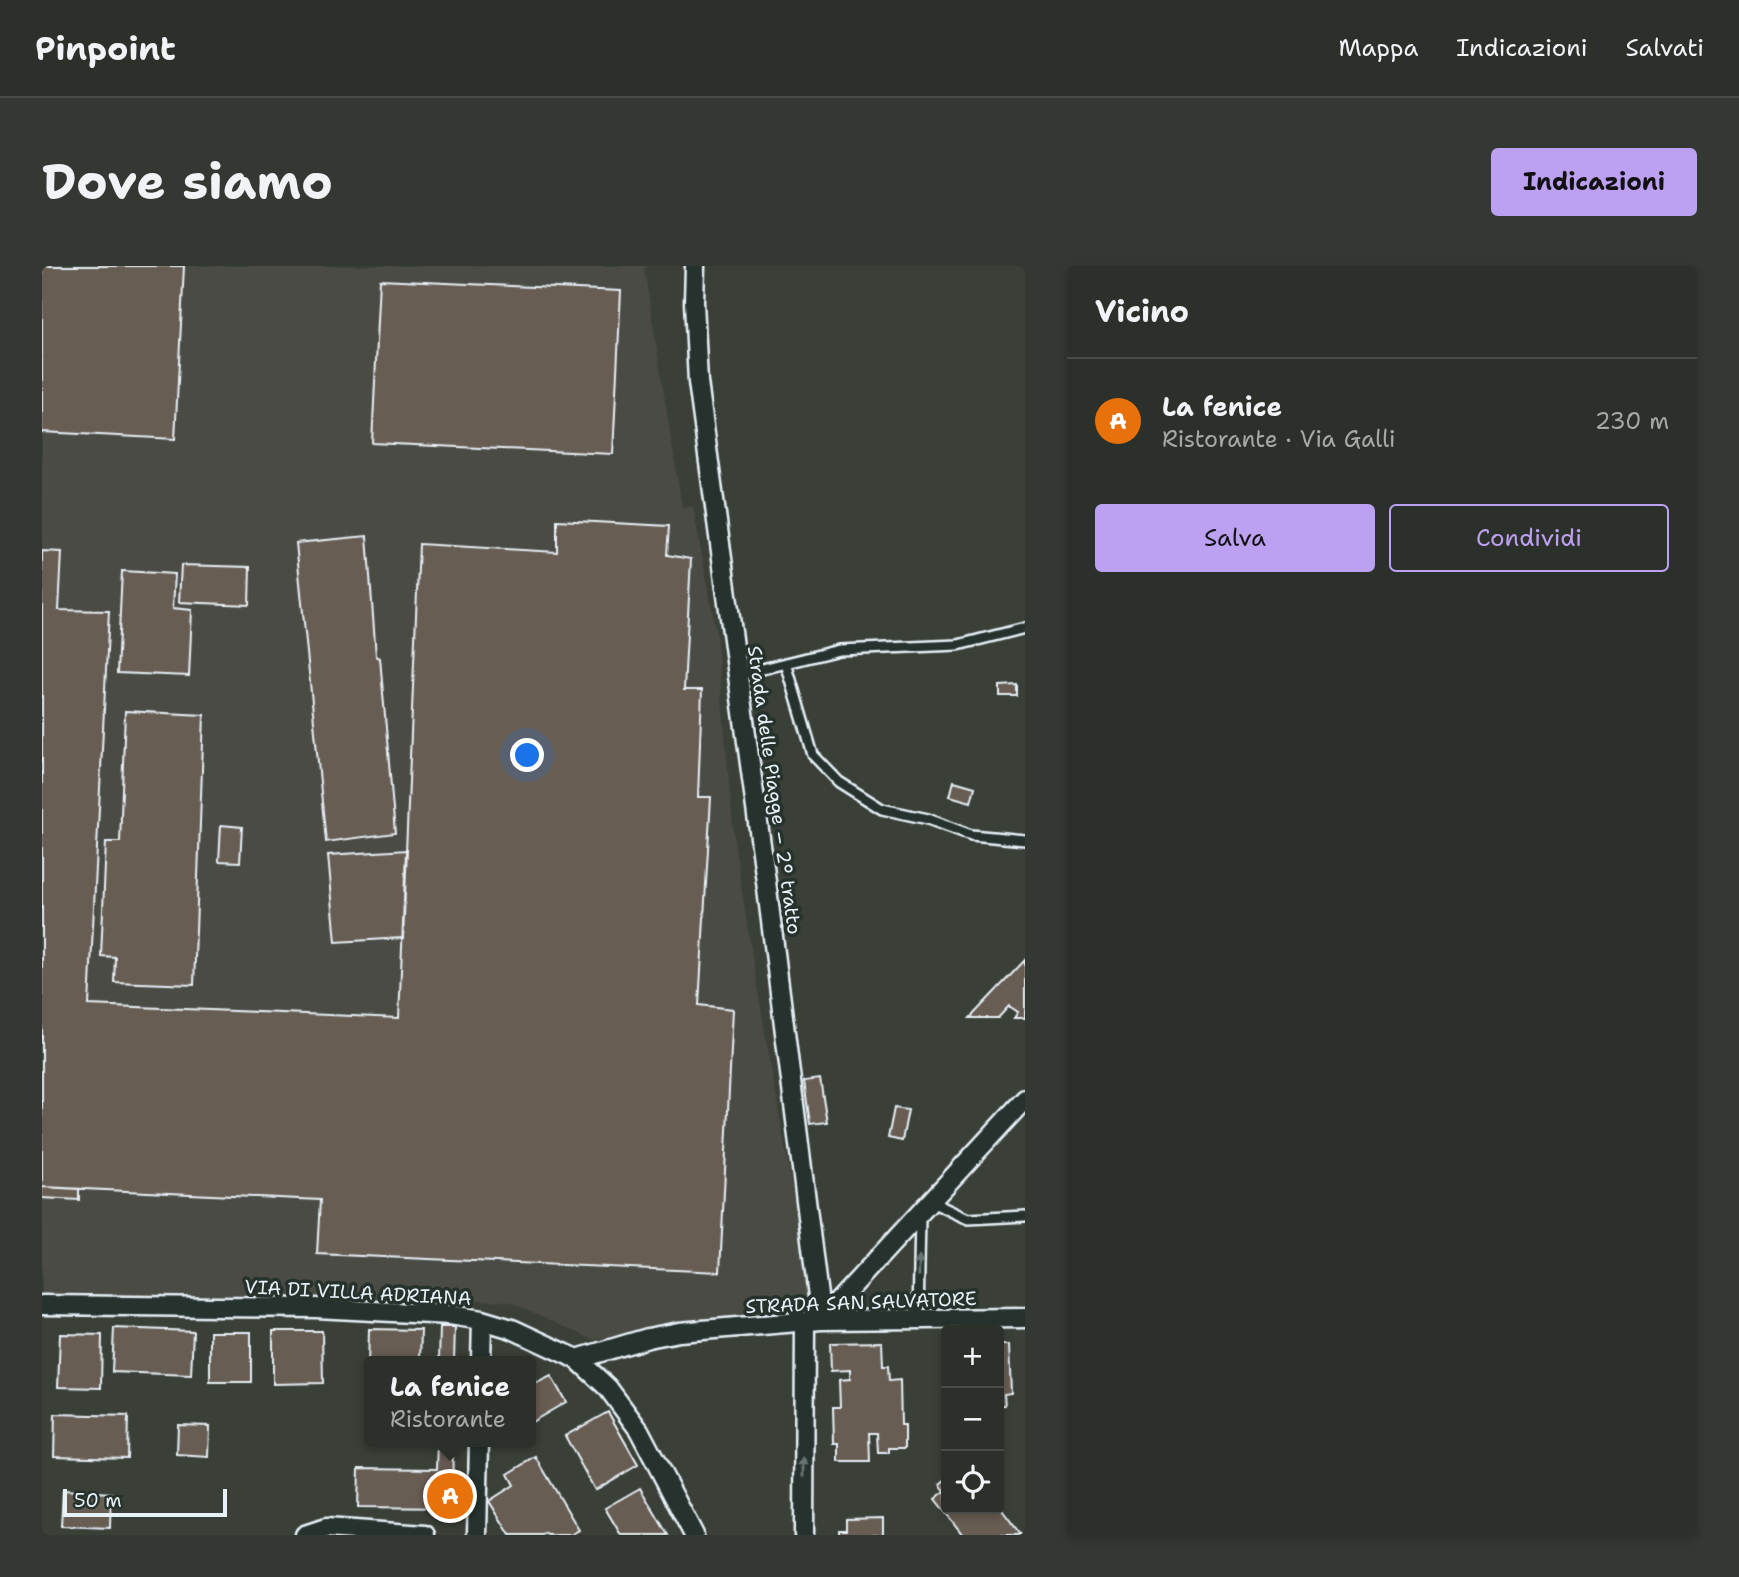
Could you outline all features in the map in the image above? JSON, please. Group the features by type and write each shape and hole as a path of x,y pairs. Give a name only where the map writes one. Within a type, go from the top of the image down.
{"street":[{"name":"Strada delle Piagge – 2º tratto","path":"695,266 698,382 738,675 813,1321 804,1535"},
{"path":"813,1321 925,1207 1025,1099"},
{"name":"VIA DI VILLA ADRIANA","path":"42,1305 316,1308 450,1315 512,1329 577,1359 608,1388 632,1419 694,1535"},
{"name":"STRADA SAN SALVATORE","path":"577,1359 663,1334 813,1321 1025,1318"},
{"path":"481,1320 481,1356"},
{"path":"477,1535 479,1447"},
{"path":"305,1535 326,1528 425,1535"}],"lane":[{"path":"738,675 839,650 958,645 1025,628"},
{"path":"786,663 813,755 839,782 882,809 929,819 971,835 1025,840"},
{"path":"918,1319 925,1207 968,1219 1025,1216"}],"shaded area":[{"path":"42,266 648,266 644,268 682,508 693,507 716,632 734,840 811,1298 797,1314 663,1326 594,1340 508,1301 337,1296 42,1295"}],"building":[{"path":"42,266 184,266 175,439 42,432"},
{"path":"380,280 621,291 613,454 372,443"},
{"path":"557,520 669,526 667,555 691,559 684,690 702,690 698,797 711,797 699,1005 733,1009 720,1272 317,1254 320,1200 42,1187 42,551 62,552 59,610 109,611 89,1005 399,1018 419,544 557,552"},
{"path":"367,536 376,656 380,658 395,833 326,842 296,543"},
{"path":"181,565 250,567 249,605 179,602"},
{"path":"122,571 175,574 173,608 192,610 189,676 117,673"},
{"path":"1017,685 1017,696 1000,696 1000,686"},
{"path":"125,711 204,715 194,985 114,982 115,957 101,956 106,842 120,842"},
{"path":"954,781 975,787 971,802 950,796"},
{"path":"221,825 242,827 240,862 219,861"},
{"path":"407,850 403,938 336,942 328,855"},
{"path":"1025,960 1025,1018 1014,1018 1018,1012 1009,1006 998,1018 970,1018"},
{"path":"820,1079 827,1122 810,1124 804,1081"},
{"path":"894,1108 908,1110 902,1141 888,1138"},
{"path":"42,1187 79,1189 79,1200 42,1198"},
{"path":"440,1327 455,1327 454,1356 439,1356"},
{"path":"114,1328 193,1331 191,1375 112,1372"},
{"path":"369,1329 421,1330 420,1356 368,1356"},
{"path":"273,1331 322,1331 323,1383 273,1384"},
{"path":"210,1332 251,1332 251,1382 210,1382"},
{"path":"60,1334 102,1335 101,1388 58,1387"},
{"path":"882,1342 883,1366 888,1366 889,1381 900,1380 901,1425 905,1425 905,1448 889,1448 889,1453 878,1453 877,1433 869,1433 870,1462 839,1462 839,1444 834,1444 833,1407 840,1407 839,1380 850,1379 850,1370 831,1371 830,1343"},
{"path":"1004,1345 1009,1345 1011,1393 1004,1394"},
{"path":"551,1376 566,1402 536,1420 536,1381"},
{"path":"608,1412 638,1465 595,1490 565,1436"},
{"path":"55,1414 128,1416 127,1458 54,1456"},
{"path":"178,1425 210,1426 209,1457 177,1455"},
{"path":"438,1447 453,1447 452,1508 358,1507 359,1468 437,1469"},
{"path":"536,1457 579,1530 570,1535 510,1535 489,1501 514,1485 508,1474"},
{"path":"640,1488 668,1535 621,1535 605,1508"},
{"path":"63,1490 111,1493 110,1528 61,1526"},
{"path":"941,1494 941,1507 935,1499"},
{"path":"1004,1513 1021,1535 963,1535 947,1514"},
{"path":"883,1518 883,1535 839,1535 839,1530 846,1530 846,1519"}],"place":[{"name":"La fenice","path":"450,1496"}]}
